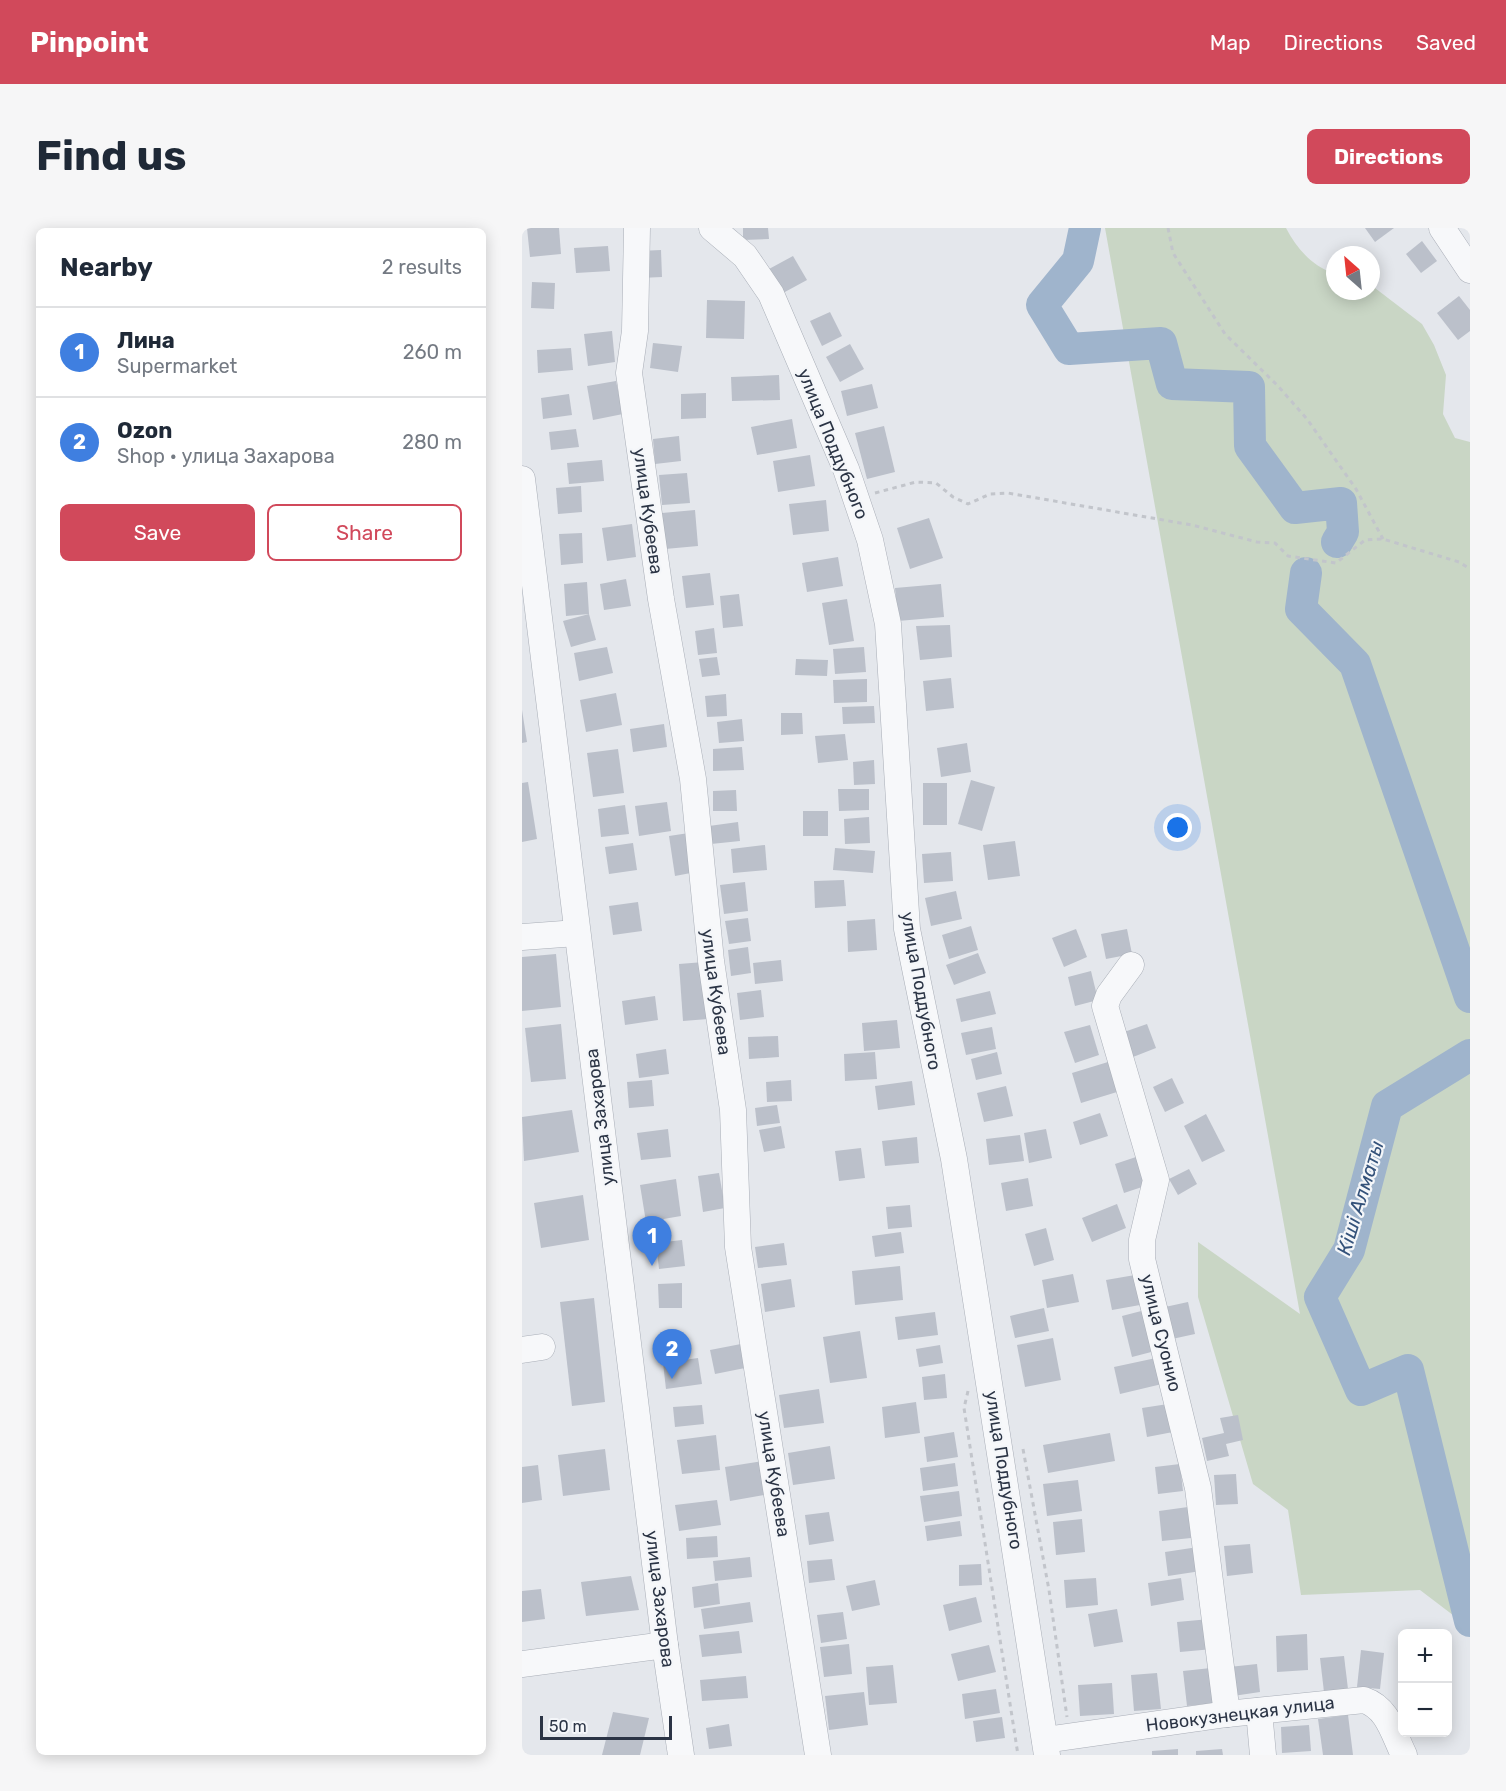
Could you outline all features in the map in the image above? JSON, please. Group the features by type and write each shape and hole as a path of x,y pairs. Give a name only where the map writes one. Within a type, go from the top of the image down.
{"street":[{"name":"улица Кубеева","path":"637,228 635,331 629,373 661,599 693,779 711,960 733,1110 738,1247 818,1755"},
{"name":"улица Поддубного","path":"712,228 745,256 771,294 846,469 870,540 888,624 907,928 922,1014 954,1159 1046,1747"},
{"path":"1442,228 1470,270"},
{"name":"улица Захарова","path":"522,485 665,1645 681,1755"},
{"path":"522,937 578,933"},
{"name":"улица Суонио","path":"1131,965 1109,995 1105,1006 1156,1180 1142,1240 1142,1259 1198,1488 1227,1714"},
{"path":"522,1664 665,1645"},
{"name":"Новокузнецкая улица","path":"1046,1747 1227,1714 1364,1700 1377,1704 1384,1712 1404,1755"},
{"path":"1258,1711 1263,1755"}],"path":[{"path":"1168,228 1173,253 1225,334 1278,386 1307,419 1356,489 1383,539"},
{"path":"856,498 916,482 936,483 953,497 968,504 990,494 1008,493 1192,525 1257,542 1275,543 1288,556 1336,562 1365,540 1383,539 1459,562 1470,569"},
{"path":"969,1387 964,1408 1018,1755"}],"green space":[{"path":"1105,228 1286,228 1306,256 1326,270 1326,300 1380,300 1380,292 1422,324 1434,345 1446,375 1443,414 1455,438 1470,442 1470,1628 1420,1590 1301,1595 1288,1510 1253,1484 1198,1297 1198,1242 1300,1314"}],"building":[{"path":"527,228 559,228 561,254 530,257"},
{"path":"743,228 768,228 769,239 743,240"},
{"path":"1365,228 1394,228 1375,242"},
{"path":"1422,241 1437,261 1421,273 1406,254"},
{"path":"608,246 610,271 576,273 574,248"},
{"path":"661,250 662,277 640,278 639,251"},
{"path":"793,256 807,280 783,293 769,269"},
{"path":"532,282 555,283 554,309 531,308"},
{"path":"1459,296 1470,310 1470,331 1458,340 1437,313"},
{"path":"707,300 745,301 744,339 706,338"},
{"path":"830,312 842,336 822,346 810,321"},
{"path":"612,331 615,362 588,366 584,334"},
{"path":"653,343 682,346 678,372 650,368"},
{"path":"850,344 864,369 840,382 826,357"},
{"path":"571,348 573,370 538,373 537,350"},
{"path":"779,375 780,400 732,401 731,377"},
{"path":"616,381 623,414 593,420 587,386"},
{"path":"872,384 878,408 847,416 841,391"},
{"path":"706,393 706,418 681,419 681,394"},
{"path":"569,394 572,415 543,419 541,398"},
{"path":"792,419 797,448 757,455 751,427"},
{"path":"884,426 895,472 867,479 855,433"},
{"path":"576,429 579,447 551,450 549,432"},
{"path":"679,436 681,461 655,464 653,439"},
{"path":"810,455 815,486 778,492 773,461"},
{"path":"602,460 604,481 569,484 567,463"},
{"path":"687,473 690,503 662,505 659,475"},
{"path":"581,486 582,512 558,514 556,488"},
{"path":"826,500 829,531 793,535 789,504"},
{"path":"695,510 698,546 665,549 662,513"},
{"path":"929,518 943,558 910,569 897,528"},
{"path":"632,524 636,557 607,561 602,528"},
{"path":"582,533 583,563 561,565 559,534"},
{"path":"838,557 843,586 807,592 802,563"},
{"path":"710,573 714,605 686,608 682,576"},
{"path":"626,579 631,606 604,610 600,584"},
{"path":"587,582 589,614 566,616 564,584"},
{"path":"941,584 944,617 898,621 895,588"},
{"path":"739,594 743,626 723,628 720,596"},
{"path":"847,599 854,641 829,645 822,603"},
{"path":"589,614 596,640 571,647 563,621"},
{"path":"950,625 952,657 920,660 916,626"},
{"path":"714,628 717,653 698,655 695,631"},
{"path":"607,647 613,673 579,681 574,653"},
{"path":"864,647 866,672 835,674 833,649"},
{"path":"717,657 720,675 702,677 699,659"},
{"path":"796,659 828,660 827,676 795,675"},
{"path":"951,678 954,708 926,711 923,681"},
{"path":"867,679 867,702 834,703 833,680"},
{"path":"616,693 622,725 586,732 580,700"},
{"path":"726,694 727,716 707,717 705,696"},
{"path":"874,706 875,723 843,724 842,707"},
{"path":"522,710 527,742 522,743"},
{"path":"781,713 802,713 803,734 781,735"},
{"path":"742,719 744,741 719,743 717,722"},
{"path":"664,724 667,747 633,752 630,729"},
{"path":"845,734 848,760 818,763 815,736"},
{"path":"967,743 971,772 941,777 937,748"},
{"path":"742,747 744,770 713,771 713,749"},
{"path":"618,749 624,793 593,797 587,753"},
{"path":"874,760 875,784 854,785 853,762"},
{"path":"971,780 995,787 982,831 958,824"},
{"path":"528,782 537,839 522,842 522,783"},
{"path":"923,783 947,783 947,825 923,825"},
{"path":"838,789 869,789 869,810 839,811"},
{"path":"736,790 737,811 713,811 713,791"},
{"path":"667,802 671,831 639,836 635,806"},
{"path":"625,805 629,834 601,837 598,809"},
{"path":"803,811 828,811 828,836 803,836"},
{"path":"869,817 870,843 845,844 844,819"},
{"path":"738,822 740,841 711,844 709,826"},
{"path":"689,833 696,872 675,876 669,836"},
{"path":"1015,841 1020,876 988,880 983,845"},
{"path":"633,843 637,870 609,874 605,847"},
{"path":"765,845 767,870 733,873 731,849"},
{"path":"835,848 875,851 873,873 833,870"},
{"path":"951,852 953,881 924,883 922,854"},
{"path":"844,880 846,906 815,908 814,881"},
{"path":"745,882 748,911 724,914 720,885"},
{"path":"956,891 962,919 931,926 925,898"},
{"path":"638,902 642,931 613,935 609,906"},
{"path":"748,918 751,941 729,944 725,921"},
{"path":"875,919 877,950 848,952 847,921"},
{"path":"971,926 978,950 949,959 942,935"},
{"path":"1076,929 1087,957 1064,967 1052,938"},
{"path":"1127,929 1132,954 1106,959 1101,934"},
{"path":"748,947 751,973 731,976 728,950"},
{"path":"978,953 986,973 954,985 946,965"},
{"path":"556,954 561,1007 522,1011 522,957"},
{"path":"781,960 783,981 755,984 753,963"},
{"path":"704,962 708,1019 683,1021 679,964"},
{"path":"1091,971 1098,1000 1075,1006 1068,977"},
{"path":"761,990 764,1017 740,1020 737,993"},
{"path":"990,991 996,1014 961,1022 956,999"},
{"path":"655,996 658,1020 625,1025 622,1001"},
{"path":"897,1020 900,1048 864,1051 862,1023"},
{"path":"561,1024 566,1079 531,1082 525,1028"},
{"path":"1147,1024 1156,1048 1133,1057 1124,1032"},
{"path":"1090,1025 1099,1055 1075,1063 1064,1032"},
{"path":"992,1027 996,1049 966,1055 961,1033"},
{"path":"778,1036 779,1057 749,1059 748,1037"},
{"path":"666,1049 669,1074 639,1078 636,1054"},
{"path":"875,1052 877,1079 845,1081 844,1054"},
{"path":"997,1052 1002,1074 976,1080 971,1059"},
{"path":"1108,1062 1117,1092 1081,1103 1072,1073"},
{"path":"1172,1078 1184,1103 1165,1112 1153,1087"},
{"path":"652,1080 654,1106 629,1108 627,1082"},
{"path":"791,1080 792,1101 767,1102 766,1082"},
{"path":"912,1081 915,1105 878,1110 875,1086"},
{"path":"1006,1086 1013,1116 984,1122 977,1093"},
{"path":"777,1105 780,1123 757,1126 755,1108"},
{"path":"572,1110 579,1152 524,1161 522,1117"},
{"path":"1100,1113 1108,1136 1080,1145 1073,1122"},
{"path":"1206,1114 1225,1151 1202,1162 1184,1126"},
{"path":"781,1126 785,1148 764,1152 759,1130"},
{"path":"668,1129 671,1157 641,1160 637,1133"},
{"path":"1046,1129 1052,1158 1029,1163 1024,1133"},
{"path":"1020,1135 1024,1161 989,1165 986,1139"},
{"path":"917,1137 919,1163 885,1166 882,1141"},
{"path":"861,1148 865,1178 839,1181 835,1151"},
{"path":"1136,1157 1145,1186 1124,1193 1115,1164"},
{"path":"1189,1169 1197,1184 1178,1195 1169,1179"},
{"path":"719,1173 725,1208 703,1212 698,1176"},
{"path":"1028,1178 1033,1206 1006,1211 1001,1183"},
{"path":"676,1179 681,1216 646,1222 640,1185"},
{"path":"583,1195 589,1240 541,1248 534,1203"},
{"path":"1117,1204 1126,1228 1092,1242 1082,1218"},
{"path":"910,1205 912,1227 888,1229 886,1207"},
{"path":"1046,1228 1054,1260 1034,1266 1025,1234"},
{"path":"901,1232 904,1253 875,1257 872,1236"},
{"path":"682,1240 685,1266 659,1269 656,1243"},
{"path":"784,1243 787,1265 758,1268 755,1247"},
{"path":"900,1266 903,1300 855,1305 852,1271"},
{"path":"1073,1274 1079,1302 1047,1308 1042,1280"},
{"path":"1135,1275 1140,1305 1112,1310 1106,1280"},
{"path":"791,1279 795,1307 765,1312 761,1284"},
{"path":"682,1283 682,1308 659,1308 658,1284"},
{"path":"594,1298 605,1402 572,1406 560,1302"},
{"path":"1188,1302 1195,1334 1172,1339 1165,1307"},
{"path":"1044,1308 1049,1331 1015,1338 1010,1316"},
{"path":"1149,1309 1159,1350 1132,1357 1122,1316"},
{"path":"935,1312 938,1335 898,1340 895,1317"},
{"path":"860,1331 867,1378 830,1383 823,1337"},
{"path":"1053,1338 1061,1380 1025,1387 1017,1345"},
{"path":"741,1344 745,1368 715,1374 710,1350"},
{"path":"940,1345 943,1363 919,1367 916,1349"},
{"path":"698,1358 702,1384 666,1389 663,1363"},
{"path":"1156,1358 1162,1384 1120,1394 1114,1367"},
{"path":"945,1374 947,1398 924,1400 922,1377"},
{"path":"819,1389 824,1423 784,1428 779,1395"},
{"path":"916,1402 920,1433 885,1438 882,1407"},
{"path":"1168,1404 1173,1432 1147,1437 1142,1408"},
{"path":"702,1405 704,1424 675,1427 673,1407"},
{"path":"1238,1415 1243,1440 1226,1444 1229,1456 1207,1461 1202,1438 1224,1433 1220,1418"},
{"path":"954,1432 958,1457 927,1462 924,1437"},
{"path":"1110,1433 1115,1461 1048,1473 1043,1445"},
{"path":"716,1435 720,1470 682,1474 677,1440"},
{"path":"830,1446 835,1479 793,1485 788,1453"},
{"path":"605,1449 610,1490 563,1496 558,1455"},
{"path":"763,1461 769,1494 730,1501 725,1467"},
{"path":"955,1463 958,1486 923,1491 920,1468"},
{"path":"1180,1464 1183,1491 1158,1494 1155,1467"},
{"path":"538,1465 542,1500 522,1503 522,1467"},
{"path":"1236,1474 1238,1504 1216,1505 1214,1475"},
{"path":"1078,1480 1082,1511 1047,1516 1043,1484"},
{"path":"959,1491 962,1516 924,1522 920,1496"},
{"path":"717,1500 721,1525 679,1531 675,1505"},
{"path":"1188,1507 1191,1538 1162,1541 1159,1511"},
{"path":"829,1512 834,1541 809,1545 805,1515"},
{"path":"1082,1519 1085,1552 1056,1555 1053,1522"},
{"path":"960,1521 962,1536 927,1541 925,1526"},
{"path":"717,1536 718,1557 687,1559 686,1538"},
{"path":"1250,1544 1253,1573 1227,1576 1224,1546"},
{"path":"1198,1547 1201,1571 1168,1576 1165,1552"},
{"path":"750,1557 752,1577 715,1581 713,1561"},
{"path":"832,1559 835,1580 809,1583 807,1561"},
{"path":"981,1564 982,1585 959,1586 959,1565"},
{"path":"631,1576 639,1610 586,1616 581,1582"},
{"path":"1096,1578 1098,1605 1066,1608 1064,1580"},
{"path":"1181,1578 1184,1600 1151,1606 1148,1583"},
{"path":"875,1580 880,1605 852,1611 846,1586"},
{"path":"718,1583 720,1604 694,1608 692,1587"},
{"path":"541,1589 545,1619 522,1622 522,1591"},
{"path":"976,1597 982,1622 949,1631 943,1605"},
{"path":"750,1602 753,1622 704,1629 701,1609"},
{"path":"1117,1609 1123,1642 1094,1647 1088,1614"},
{"path":"843,1612 847,1639 821,1643 817,1615"},
{"path":"1210,1619 1213,1649 1180,1652 1177,1622"},
{"path":"739,1631 742,1653 702,1657 699,1635"},
{"path":"1307,1634 1308,1670 1277,1672 1276,1636"},
{"path":"849,1644 852,1674 824,1677 820,1647"},
{"path":"989,1645 996,1672 958,1681 951,1654"},
{"path":"1361,1650 1384,1653 1380,1689 1357,1687"},
{"path":"1344,1656 1348,1689 1324,1692 1320,1658"},
{"path":"1257,1664 1260,1692 1233,1696 1229,1667"},
{"path":"893,1665 897,1703 869,1705 866,1667"},
{"path":"1211,1668 1215,1703 1187,1706 1183,1671"},
{"path":"1157,1673 1161,1709 1134,1711 1131,1675"},
{"path":"746,1676 748,1698 702,1701 700,1680"},
{"path":"1112,1683 1114,1714 1080,1716 1078,1685"},
{"path":"996,1689 1000,1713 965,1719 962,1694"},
{"path":"864,1692 868,1725 829,1730 825,1696"},
{"path":"613,1712 649,1718 640,1755 602,1755"},
{"path":"1348,1715 1353,1755 1323,1755 1318,1719"},
{"path":"1002,1717 1005,1738 976,1742 973,1721"},
{"path":"729,1724 732,1746 709,1749 706,1728"},
{"path":"1309,1725 1311,1751 1282,1753 1281,1727"},
{"path":"1178,1749 1178,1755 1152,1755 1152,1751"},
{"path":"1222,1749 1223,1755 1196,1755 1196,1751"}],"waterway":[{"name":"Кіші Алматы","path":"1085,228 1078,261 1042,305 1069,349 1161,343 1172,384 1249,387 1250,446 1295,508 1341,503 1343,532 1337,542"},
{"name":"Кіші Алматы","path":"1306,573 1301,609 1355,664 1470,997"},
{"name":"Кіші Алматы","path":"1470,1055 1387,1106 1349,1250 1320,1297 1361,1390 1408,1370 1470,1621"}],"place":[{"name":"Лина","path":"652,1266"},
{"name":"Ozon","path":"672,1379"}]}
